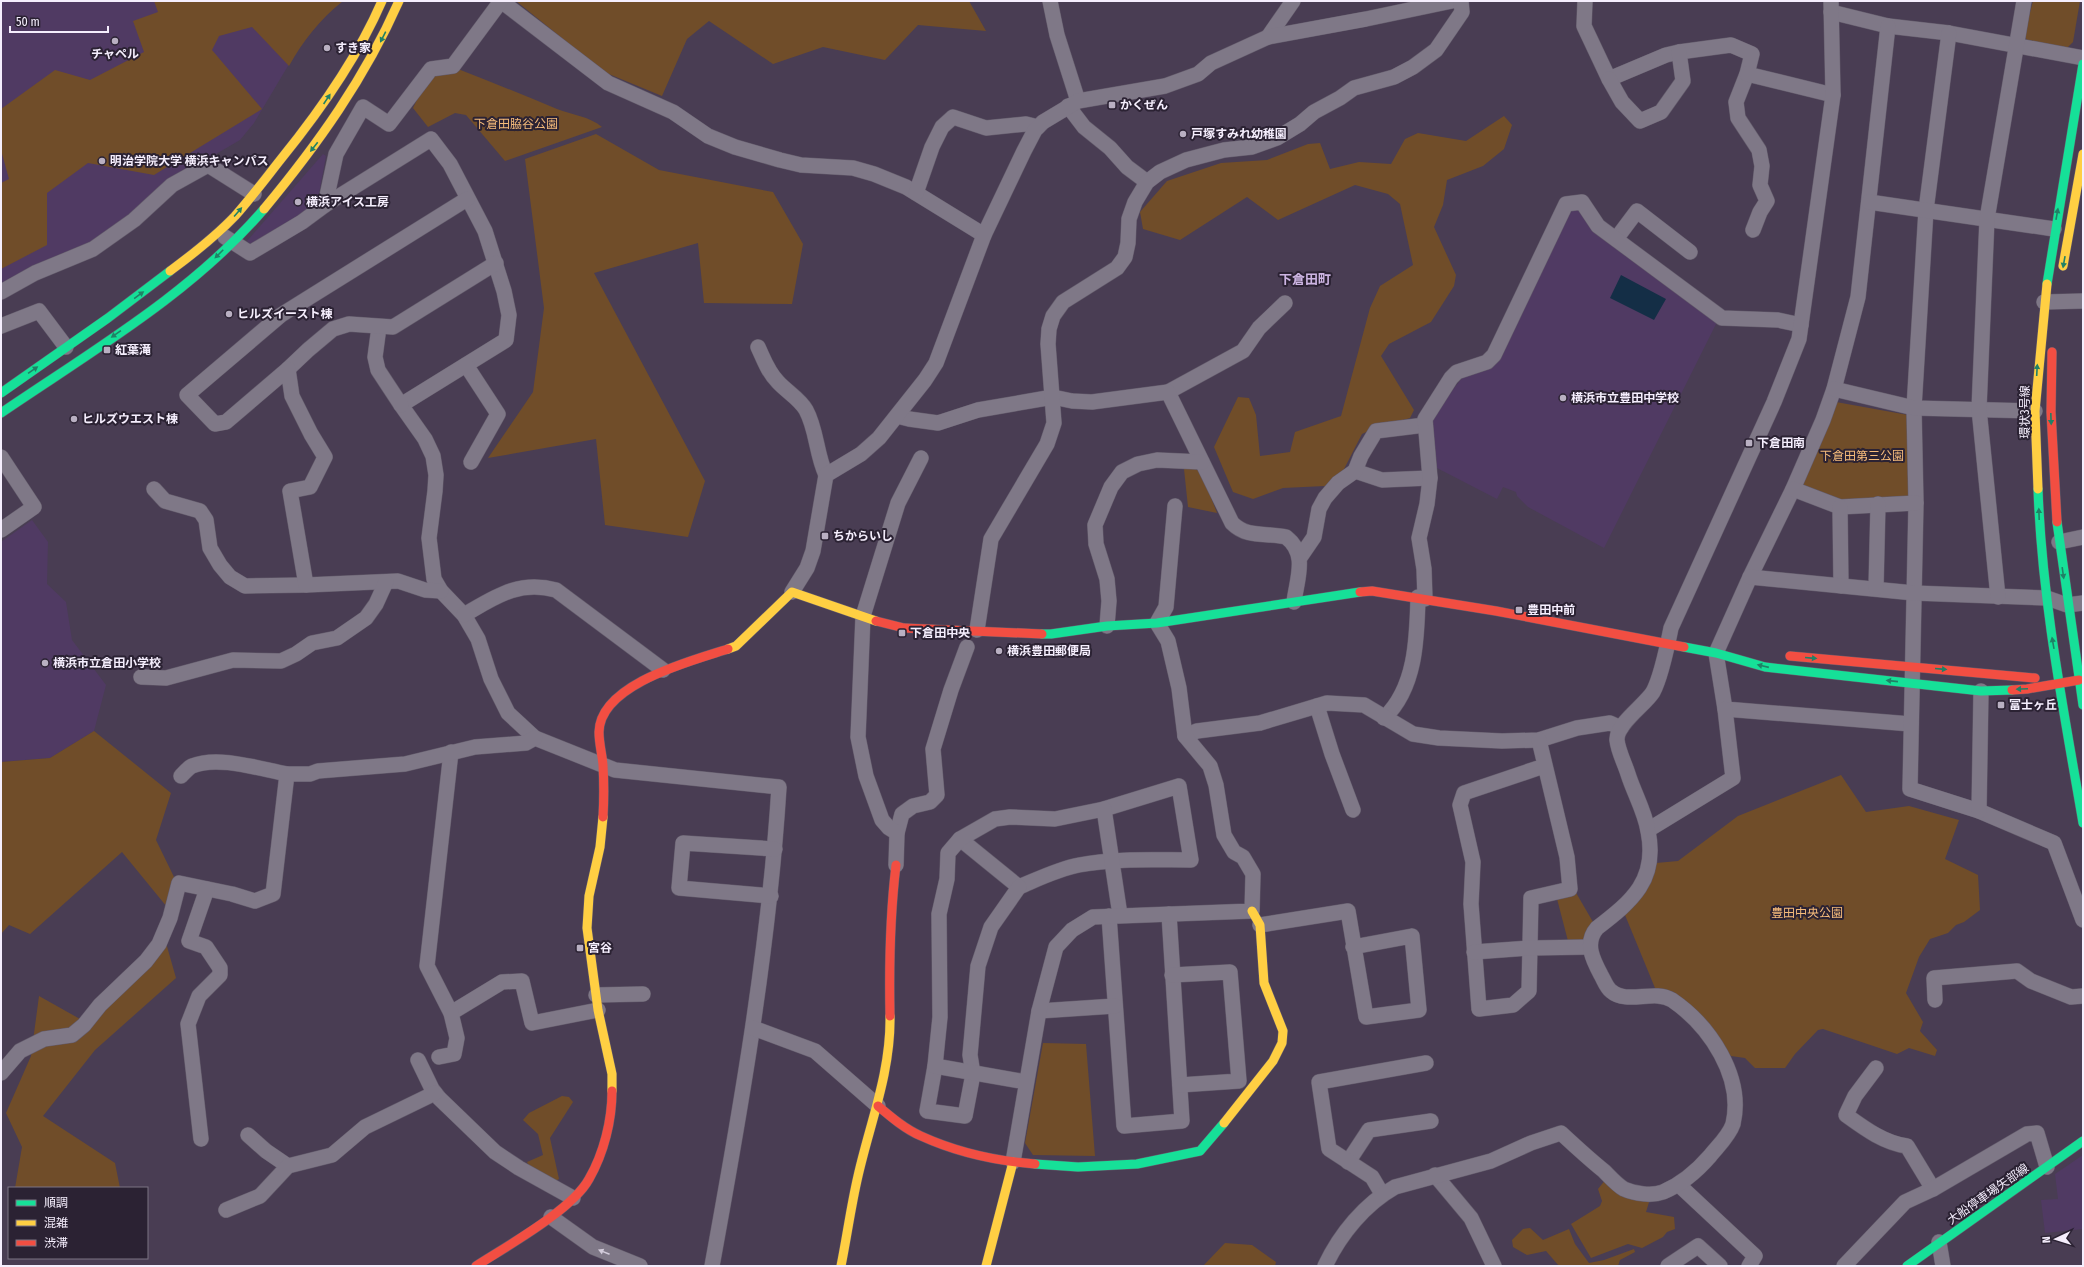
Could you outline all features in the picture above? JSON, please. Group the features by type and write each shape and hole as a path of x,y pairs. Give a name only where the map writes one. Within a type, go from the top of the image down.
{"street":[{"path":"1,393 198,251 220,231 254,194 312,121 346,70 373,22 382,1"},
{"path":"1,414 180,287 213,261 246,229 284,185 328,129 362,77 389,25 399,1"},
{"path":"325,205 336,154 363,107 389,124 431,69 453,66 501,1 608,83 673,112 708,136 734,147 787,162 801,165 853,168 874,174 916,193 984,235"},
{"path":"1050,1 1073,103 1084,127 1110,148 1127,167 1147,182"},
{"path":"1268,37 1293,1"},
{"path":"826,475 861,454 879,438 925,380 936,362 984,235 1024,151 1038,127 1073,103 1165,86 1198,74 1211,63 1268,37 1366,20 1452,1"},
{"path":"976,630 991,539 1047,444 1054,423 1048,344 1049,329 1053,316 1063,302 1117,268 1125,257 1128,243 1129,220 1135,202 1147,182 1160,172 1186,160 1224,150 1252,147 1277,138 1300,124 1314,112 1340,98 1354,88 1394,77 1413,67 1436,50 1462,12 1460,1"},
{"path":"1585,1 1584,26 1609,79 1622,102 1640,121 1661,112 1683,81 1679,52"},
{"path":"1998,597 1979,409 1987,219 2024,1"},
{"path":"1325,1266 1342,1236 1364,1210 1382,1194 1395,1187 1491,1161 1531,1143 1561,1133 1625,1189 1650,1194 1660,1193 1679,1185 1704,1163 1726,1136 1733,1124 1733,1086 1726,1060 1706,1033 1685,1010 1671,999 1656,996 1622,996 1612,992 1595,963 1590,947 1593,933 1631,901 1643,883 1650,862 1648,830 1634,793 1617,739 1622,728 1653,692 1668,644 1671,628 1774,402 1799,339 1833,95 1831,7 1888,26 1949,33 2083,58"},
{"path":"1648,830 1733,778 1725,709 1716,653 1750,577 1793,489 1823,420 1834,389 1858,297 1888,26"},
{"path":"1949,33 1926,210 1914,408 1916,503 1910,789 1979,811 2054,844 2083,920"},
{"path":"1609,79 1666,55 1679,52 1731,45 1752,54 1747,74 1736,102 1738,118 1759,150 1762,166 1760,185 1767,201 1760,212 1753,230"},
{"name":"環状3号線","path":"2083,64 2054,229 2053,302 2035,411 2040,542 2047,598 2083,823"},
{"path":"1747,74 1833,95"},
{"path":"916,193 935,140 942,127 953,117 986,128 1026,124 1038,127"},
{"path":"220,231 231,242 250,253 302,222 325,205 431,139 450,164 485,231 496,263 509,315 506,340 401,405"},
{"path":"2061,279 2083,154"},
{"path":"1,292 35,272 93,249 134,220 172,185 208,165 254,194"},
{"path":"467,199 281,315 187,395 215,424 226,422 333,329 349,324 369,324 379,327 393,327 496,263"},
{"path":"1384,718 1395,707 1405,687 1417,638 1424,569 1419,538 1427,504 1430,478 1425,425 1427,414 1451,378 1457,372 1487,362 1494,355 1566,204 1582,202 1598,226 1722,318 1778,320 1801,325"},
{"path":"1869,202 2054,229"},
{"path":"1616,239 1637,211 1690,252"},
{"path":"2053,302 2083,301"},
{"path":"897,416 909,420 938,423 978,410 1053,398 1092,402 1168,392 1243,351 1259,328 1285,303"},
{"path":"1,326 39,311 66,347"},
{"path":"379,327 375,356 378,370 425,439 433,456 436,475 429,538 434,579 441,591 464,615 478,638 500,699 508,714 535,738 615,770 779,787 770,896 753,1028 712,1266"},
{"path":"2053,345 2051,412 2055,510 2067,605 2081,680 2083,705"},
{"path":"476,1266 551,1217 573,1198 589,1180 600,1155 608,1127 612,1102 612,1074 598,1010 587,928 589,896 600,847 603,813 603,765 599,731 604,712 611,702 618,696 663,670 736,646 792,592 807,568 813,551 826,475 821,464 812,423 806,408 778,382 768,370 758,347"},
{"path":"466,365 498,414 471,462"},
{"path":"288,369 292,396 311,434 325,457 310,487 290,491 306,585"},
{"path":"1834,389 1914,408 2035,411"},
{"path":"1168,392 1222,506 1232,523 1238,529 1252,535 1286,537 1297,547 1301,556"},
{"path":"1294,602 1301,556 1314,537 1319,509 1325,498 1338,483 1355,471 1361,456 1376,431 1425,425"},
{"path":"1,457 34,507 1,530"},
{"path":"897,833 889,828 882,820 866,776 858,738 863,616 898,503 921,458"},
{"path":"1107,626 1109,601 1107,579 1096,544 1095,525 1111,487 1122,472 1138,464 1157,460 1202,462"},
{"path":"1355,471 1382,480 1430,478"},
{"path":"154,489 165,501 200,511 206,520 210,548 220,565 230,576 245,586 398,581 426,590 441,591"},
{"path":"1793,489 1840,507 1916,503"},
{"path":"1876,588 1878,504"},
{"path":"1157,623 1166,606 1175,506"},
{"path":"1840,507 1841,586"},
{"path":"2059,542 2083,537"},
{"path":"1750,577 1876,588 1914,593 2047,598 2067,605 2083,603"},
{"path":"141,677 166,678 233,660 281,662 312,643 337,638 366,618 376,604 386,582"},
{"path":"464,615 494,598 518,587 540,585 556,590 663,670"},
{"path":"792,592 888,625 904,628 1050,634 1107,626 1157,623 1329,596 1372,591 1421,598 1716,653 1765,667 1981,691 2027,689 2060,682 2081,680"},
{"path":"753,1028 815,1051 898,1123 920,1136 957,1149 1013,1162 1078,1167 1137,1164 1200,1151 1244,1100 1273,1061 1282,1043 1283,1031 1264,983 1260,925 1252,911 1253,874 1242,857 1234,852 1224,834 1216,785 1210,766 1185,736 1179,688 1168,641 1157,623"},
{"path":"841,1266 858,1176 878,1106 890,1032 891,927 897,833 902,814 913,806 930,802 937,795 933,748 950,690 967,647"},
{"path":"1716,653 1744,652"},
{"path":"1782,655 2017,676 2060,682"},
{"path":"1979,811 1981,691"},
{"path":"1185,736 1197,731 1260,723 1327,703 1364,705 1413,734 1439,738 1502,741 1539,740 1577,728 1610,723 1622,728"},
{"path":"1317,706 1332,754 1353,810"},
{"path":"1725,709 1911,724"},
{"path":"181,776 190,766 204,762 220,762 287,774 310,774 318,771 405,764 475,747 526,743 535,738"},
{"path":"1539,740 1567,857 1570,888 1531,898 1529,991 1513,1005 1479,1009 1471,904 1473,862 1460,805 1464,793 1544,766"},
{"path":"439,1057 454,1054 457,1038 451,1013 427,966 450,752"},
{"path":"1,1073 20,1051 44,1039 72,1035 84,1025 100,1006 146,961 159,944 170,918 179,883 254,901 273,894 287,774"},
{"path":"1180,786 1190,860 1113,861 1079,865 1050,874 1018,888 991,927 978,966 970,1055 973,1074 965,1116 926,1111 935,1066 940,1017 939,914 947,879 948,853 960,839 995,819 1010,818 1055,820 1104,809 1180,786"},
{"path":"1104,809 1113,861 1115,916 1115,1006 1124,1126 1182,1121 1169,914"},
{"path":"960,839 1018,888"},
{"path":"770,896 679,888 683,843 775,849"},
{"path":"201,1139 188,1024 199,996 220,976 220,968 206,947 189,941 207,889"},
{"path":"986,1266 1013,1162 1039,1011 1056,947 1072,930 1093,917 1252,911"},
{"path":"1260,925 1348,911 1353,947 1366,1016 1419,1010 1412,936 1353,947"},
{"path":"1474,952 1531,948 1590,947"},
{"path":"1934,1000 1934,978 2017,971 2031,981 2071,996 2083,996"},
{"path":"1172,975 1230,972 1239,1081 1180,1085"},
{"path":"451,1013 502,982 522,981 532,1023 598,1010"},
{"path":"596,995 643,994"},
{"path":"1039,1011 1115,1006"},
{"path":"418,1060 435,1093 495,1152 519,1168 573,1198"},
{"path":"1382,1194 1372,1177 1329,1149 1319,1082 1426,1063"},
{"path":"935,1066 973,1074 1026,1082"},
{"path":"1876,1068 1855,1096 1846,1115 1870,1131 1897,1145 1907,1146 1933,1189"},
{"path":"226,1210 260,1196 288,1166 332,1155 365,1127 435,1093"},
{"path":"1348,1162 1369,1130 1431,1121"},
{"path":"1844,1266 1905,1202 1933,1189 2027,1134 2037,1134 2047,1167"},
{"path":"248,1135 266,1151 288,1166"},
{"name":"大船停車場矢部線","path":"1907,1266 2083,1141"},
{"path":"1435,1175 1471,1218 1494,1266"},
{"path":"1679,1185 1755,1256 1749,1266"},
{"path":"551,1217 593,1248 640,1266"},
{"path":"1940,1242 1943,1266"},
{"path":"1668,1266 1698,1246 1720,1266"}],"shaded area":[{"name":"明治学院大学 横浜キャンパス","path":"1,1 343,1 327,14 301,44 254,123 240,140 168,182 136,210 93,243 1,290"},
{"name":"横浜アイス工房","path":"323,154 326,156 319,194 309,210 252,245 247,241"},
{"name":"横浜市立豊田中学校","path":"1581,209 1717,322 1604,548 1528,507 1517,496 1516,492 1503,487 1497,499 1437,468 1431,418 1462,378 1492,364 1569,210"},
{"name":"横浜市立倉田小学校","path":"32,520 48,542 47,584 66,602 72,640 106,685 94,731 50,758 1,762 1,542"},
{"path":"2083,1155 2083,1229 2045,1233 2041,1200 2058,1199 2055,1174"}],"green space":[{"path":"154,1 343,1 327,15 313,31 289,66 252,27 219,36 212,50 262,109 154,175 88,163 47,193 47,245 1,269 1,183 9,179 1,150 1,109 55,70 90,80 144,52 133,21 158,12"},
{"path":"516,1 969,1 986,31 918,25 885,60 823,47 773,64 709,21 687,39 662,96 604,72"},
{"path":"2033,1 2080,1 2073,42 2067,48 2027,40 2024,35"},
{"name":"下倉田脇谷公園","path":"458,69 557,109 592,120 602,127 505,161 466,115 455,113 428,127 413,108 423,87 433,73"},
{"path":"1504,116 1512,125 1504,149 1483,166 1447,180 1443,205 1434,227 1456,275 1454,286 1431,322 1389,344 1381,356 1414,410 1410,418 1375,428 1362,434 1343,471 1325,486 1283,488 1253,499 1233,492 1214,447 1238,397 1249,398 1256,415 1260,456 1290,452 1295,432 1341,416 1370,308 1380,286 1413,265 1400,204 1388,194 1355,185 1278,220 1247,197 1180,240 1143,229 1140,212 1167,181 1221,163 1267,160 1308,144 1320,143 1330,169 1359,162 1391,164 1405,139 1418,133 1466,141"},
{"path":"596,134 659,170 773,192 803,244 792,304 704,303 698,243 594,273 705,481 688,537 605,525 596,439 488,458 533,392 544,308 525,159"},
{"name":"下倉田第三公園","path":"1836,402 1908,415 1908,500 1841,502 1803,485 1802,480"},
{"path":"1184,469 1196,469 1202,474 1217,513 1188,507"},
{"path":"94,731 171,793 156,840 174,877 167,907 122,852 30,934 9,925 1,934 1,762 50,758"},
{"name":"豊田中央公園","path":"1841,775 1866,812 1909,806 1959,820 1945,859 1978,875 1980,910 1964,922 1956,925 1948,933 1930,939 1919,957 1906,993 1923,1022 1920,1031 1937,1050 1935,1056 1909,1048 1897,1054 1823,1029 1818,1030 1795,1054 1785,1068 1755,1068 1745,1058 1731,1056 1674,992 1655,988 1625,915 1644,891 1654,871 1656,863 1678,861 1738,816"},
{"path":"1575,891 1593,922 1584,941 1568,941 1556,895"},
{"path":"166,943 176,978 95,1050 43,1116 115,1163 120,1187 15,1187 22,1147 6,1113 31,1056 39,996 80,1019"},
{"path":"1043,1043 1086,1044 1095,1156 1033,1155 1025,1143"},
{"path":"562,1096 569,1097 573,1102 550,1138 559,1179 555,1181 530,1168 527,1162 543,1155 538,1134 523,1120 529,1113"},
{"path":"1606,1179 1650,1199 1646,1212 1674,1217 1675,1229 1667,1232 1663,1237 1642,1248 1628,1244 1591,1258 1571,1224 1600,1206 1602,1201 1598,1189"},
{"path":"1530,1228 1543,1240 1569,1229 1575,1244 1589,1263 1604,1260 1634,1249 1635,1252 1620,1260 1618,1266 1559,1266 1546,1251 1527,1255 1513,1247 1512,1240 1523,1229"},
{"path":"1225,1243 1252,1245 1276,1262 1275,1266 1203,1266"}],"water":[{"path":"1621,275 1666,299 1654,320 1610,298"}],"traffic: fast":[{"path":"2047,284 2083,64"},
{"path":"1,413 140,319 173,294 205,268 236,239 264,209"},
{"path":"1,393 108,318 170,271"},
{"path":"2038,489 2040,531 2049,615 2061,698 2083,823"},
{"path":"2057,522 2083,705"},
{"path":"1042,634 1107,626 1157,623 1360,592"},
{"path":"1684,647 1716,653 1765,667 1981,691 2012,690"},
{"path":"1035,1164 1078,1167 1137,1164 1200,1151 1224,1123"},
{"path":"1907,1266 2083,1141"}],"traffic: slow":[{"path":"170,271 204,245 235,216 296,141 337,84 361,43 382,1"},
{"path":"264,209 303,160 356,84 386,29 399,1"},
{"path":"2063,266 2083,154"},
{"path":"2038,489 2035,411 2047,284"},
{"path":"728,649 736,646 792,592 876,621"},
{"path":"603,817 600,847 589,896 587,928 598,1010 612,1074 612,1091"},
{"path":"1224,1123 1273,1061 1282,1043 1283,1031 1264,983 1260,925 1252,911"},
{"path":"841,1266 853,1198 879,1097 887,1057 890,1016"},
{"path":"986,1266 1013,1162"}],"traffic: jam":[{"path":"2052,352 2051,412 2057,522"},
{"path":"1360,592 1372,591 1496,611 1684,647"},
{"path":"876,621 904,628 1042,634"},
{"path":"603,817 603,761 599,732 603,715 614,700 630,688 650,677 692,660 728,649"},
{"path":"1790,656 2035,678"},
{"path":"2012,690 2027,689 2079,680"},
{"path":"890,1016 890,940 896,865"},
{"path":"476,1266 538,1227 569,1203 581,1191 589,1179 603,1147 611,1113 612,1091"},
{"path":"878,1106 909,1130 934,1142 977,1155 1006,1161 1035,1164"}],"place":[{"name":"チャペル","path":"115,41"},
{"name":"すき家","path":"327,48"},
{"name":"かくぜん","path":"1112,105"},
{"name":"戸塚すみれ幼稚園","path":"1183,134"},
{"name":"明治学院大学 横浜キャンパス","path":"102,161"},
{"name":"横浜アイス工房","path":"298,202"},
{"name":"ヒルズイースト棟","path":"229,314"},
{"name":"紅葉滝","path":"107,350"},
{"name":"横浜市立豊田中学校","path":"1563,398"},
{"name":"ヒルズウエスト棟","path":"74,419"},
{"name":"下倉田南","path":"1749,443"},
{"name":"ちからいし","path":"825,536"},
{"name":"豊田中前","path":"1519,610"},
{"name":"下倉田中央","path":"902,633"},
{"name":"横浜豊田郵便局","path":"999,651"},
{"name":"横浜市立倉田小学校","path":"45,663"},
{"name":"富士ヶ丘","path":"2001,705"},
{"name":"宮谷","path":"580,948"}],"district":[{"name":"下倉田町","path":"1305,279"}]}
